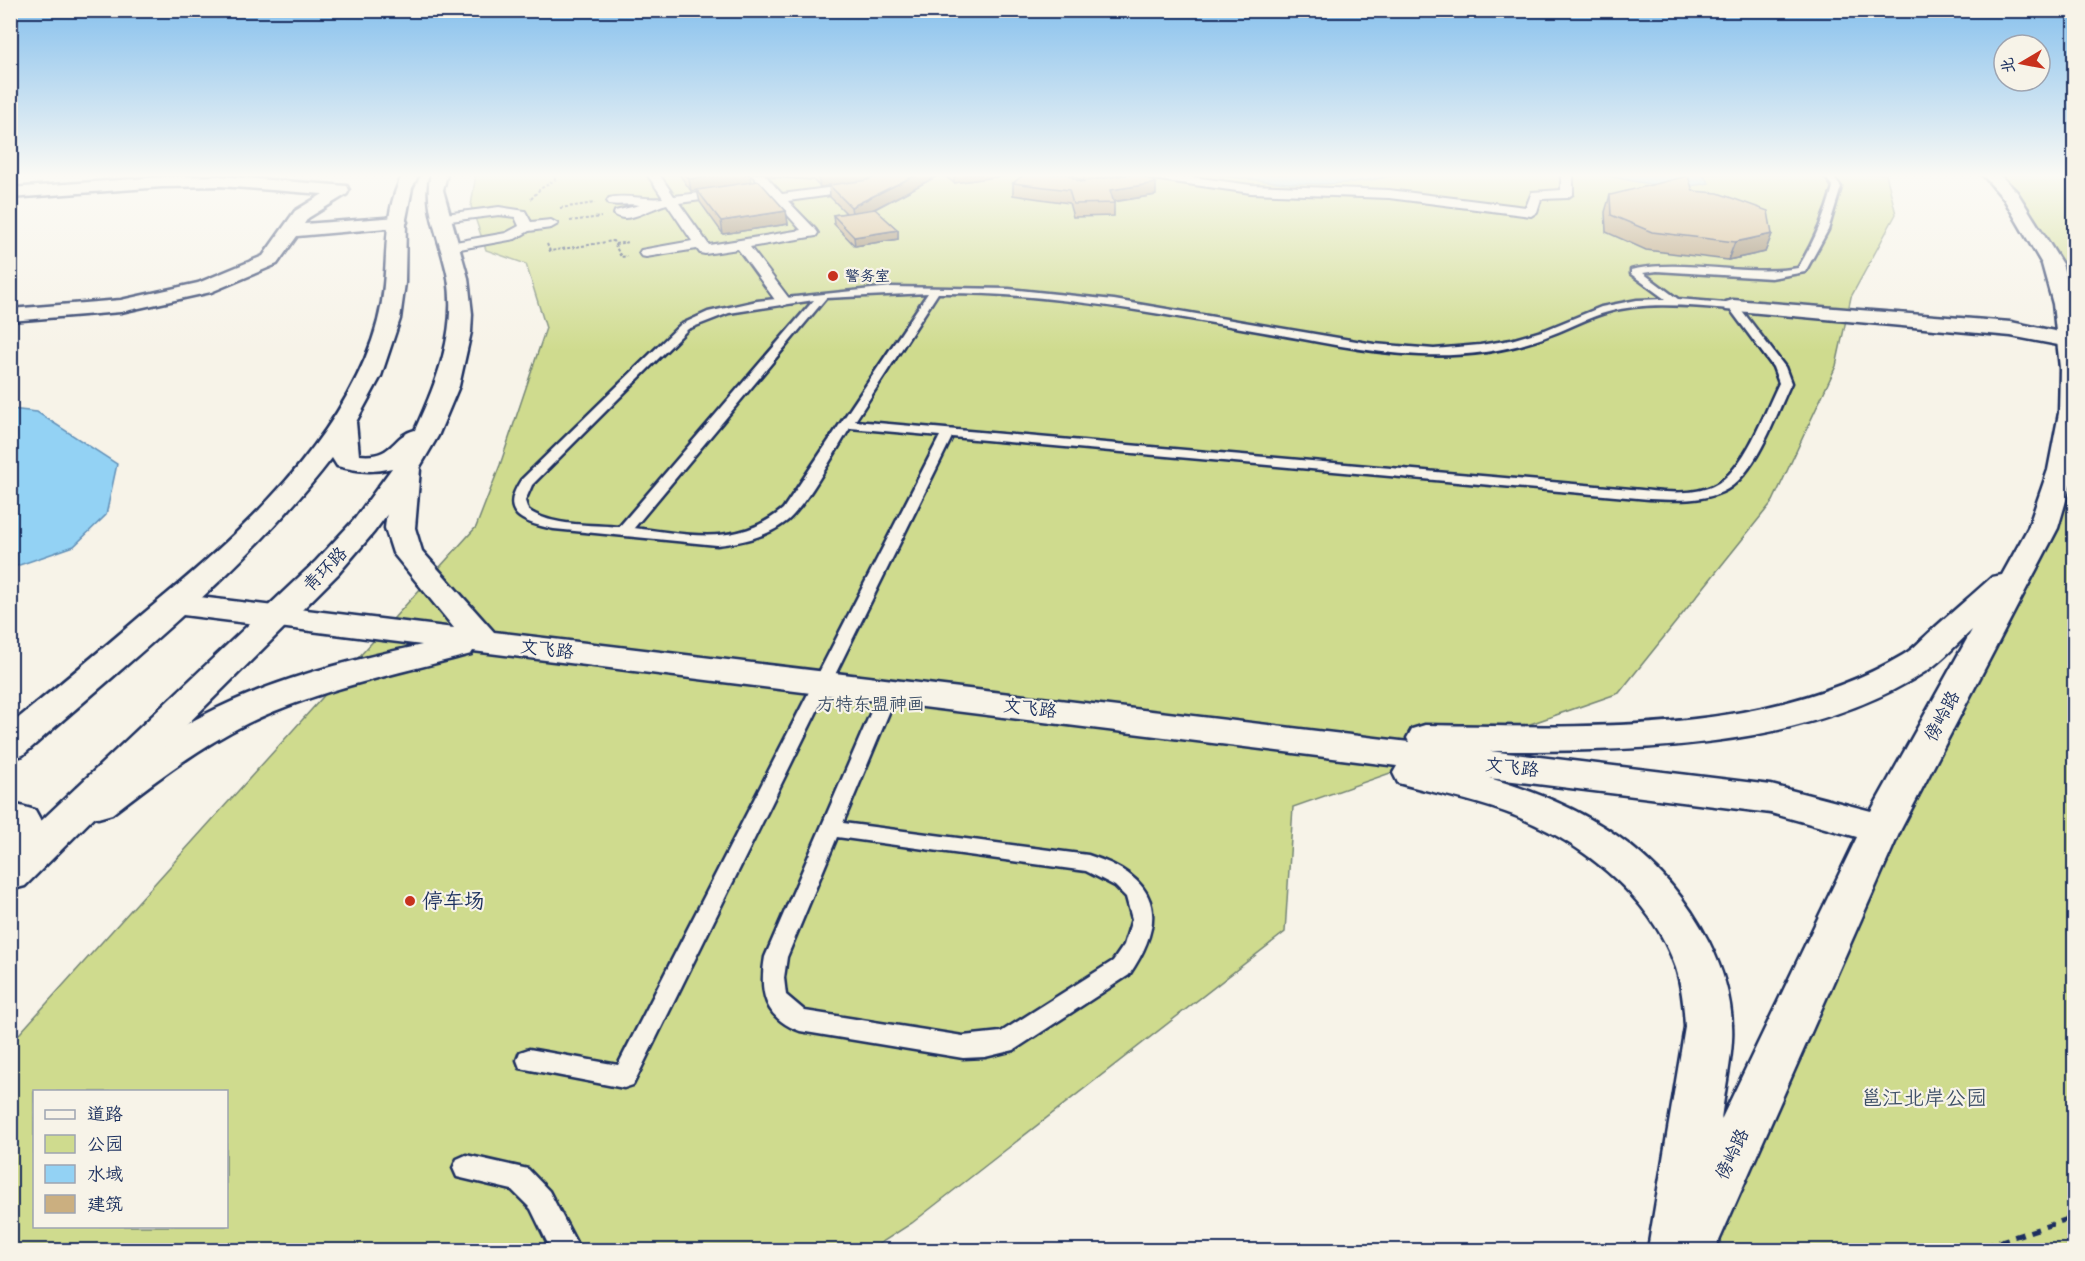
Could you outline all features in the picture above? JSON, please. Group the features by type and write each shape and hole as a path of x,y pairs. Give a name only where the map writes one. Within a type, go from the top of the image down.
{"street":[{"path":"10,315 120,306 204,288 270,260 290,233"},
{"path":"10,746 231,554 303,477 343,421 369,377 385,334 393,299 397,233"},
{"name":"青环路","path":"17,855 278,616 341,555 406,470 438,412 451,376 461,330 461,295 446,233"},
{"path":"449,247 510,236 516,233"},
{"path":"693,233 705,250 811,233"},
{"name":"傍岭路","path":"1687,1251 1881,830 2043,528 2062,470 2072,413 2072,368 2064,304 2052,264 2033,233"},
{"path":"642,247 697,238"},
{"path":"741,244 783,301"},
{"path":"1733,306 2011,329 2068,340"},
{"path":"343,421 346,460 361,465 381,464 403,454 438,412"},
{"path":"17,855 150,765 217,724 255,705 387,663 484,642 408,553 400,528 406,470"},
{"path":"1270,738 1544,739 1640,736 1725,726 1793,713 1864,690 1916,663 2022,567"},
{"name":"文飞路","path":"175,604 1771,799 1881,830"},
{"path":"1270,738 1498,794 1533,807 1600,844 1630,869 1656,897 1678,927 1695,960 1706,993 1709,1027 1676,1251"},
{"path":"10,818 21,821 17,855"}],"lane":[{"path":"1675,302 1635,272 1657,268 1771,275 1801,270 1822,233"},
{"path":"846,424 1590,490 1696,495 1728,484 1742,468 1785,383 1779,367 1733,306 1675,302 1627,304 1604,309 1541,335 1510,344 1420,352 1088,299 1003,291 935,290 871,291 783,301 715,312 684,327 526,483 519,494 518,505 524,514 536,522 623,532 717,541 759,532 776,523 788,512 846,424 935,290"},
{"path":"623,532 823,296"},
{"path":"529,1060 624,1077 948,433"},
{"path":"831,829 1088,863 1109,869 1127,882 1141,903 1143,924 1136,951 1121,968 1006,1042 985,1046 963,1047 800,1021 788,1014 776,1002 771,981 776,957 889,691"},
{"path":"466,1168 519,1178 540,1200 566,1251"}],"path":[{"path":"550,250 613,241 621,256"},
{"path":"1987,1251 1989,1245 2074,1217"}],"green space":[{"name":"方特东盟神画","path":"480,233 1886,233 1851,297 1836,366 1773,501 1619,693 1293,807 1285,932 912,1223 870,1250 11,1250 11,1043 476,527 500,465 546,328 526,264 486,250"},
{"name":"邕江北岸公园","path":"2031,233 2074,233 2074,1250 1687,1250 1881,829 2043,528 2072,413 2052,264"}],"water":[{"path":"11,409 37,412 117,464 106,515 74,546 11,568"}],"building":[{"path":"850,233 880,233 854,237"},
{"path":"1659,233 1772,233 1735,242"}],"place":[{"name":"警务室","path":"833,276"},
{"name":"停车场","path":"410,901"}]}
